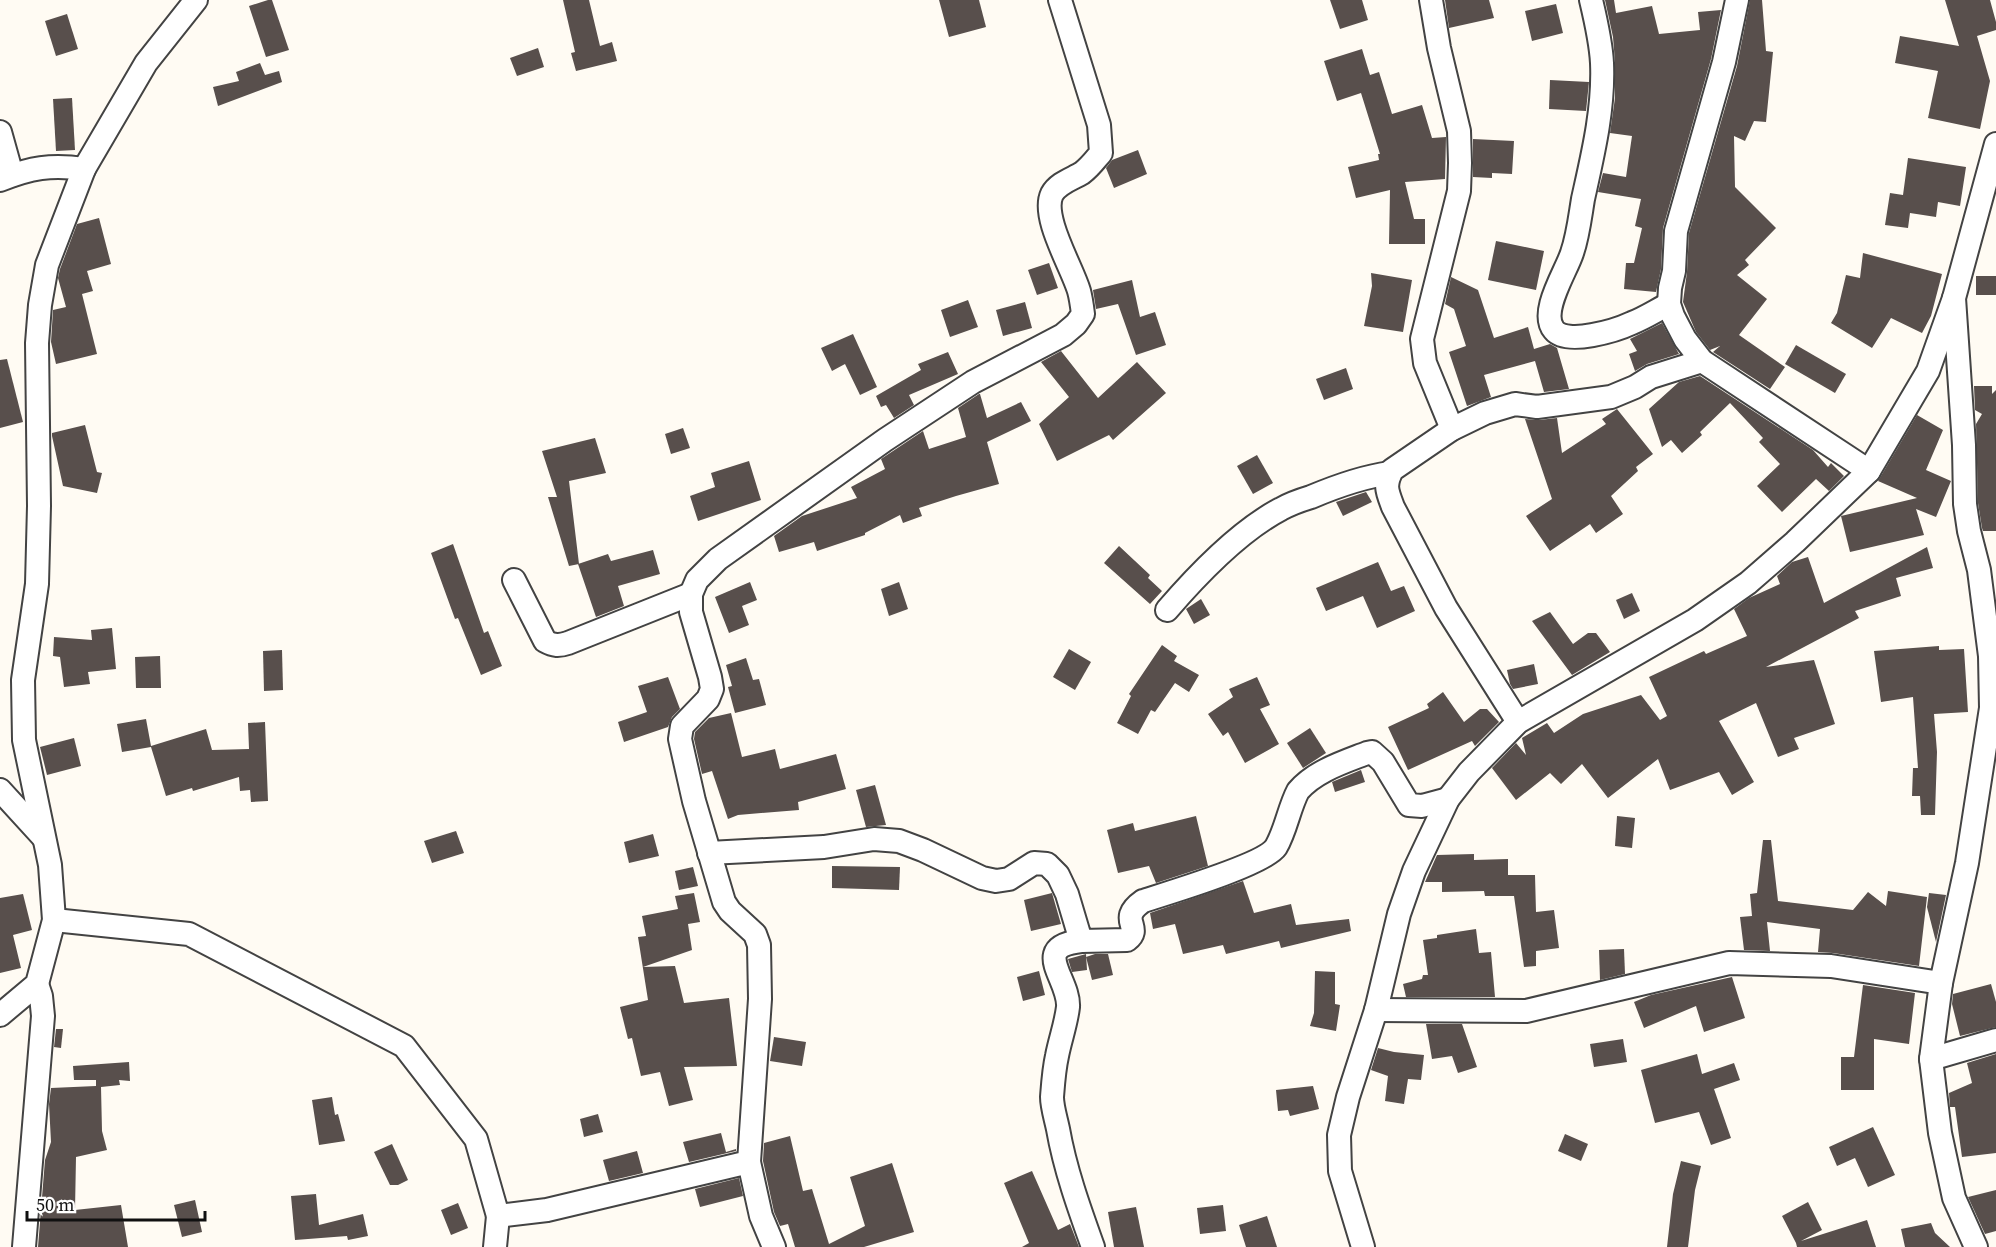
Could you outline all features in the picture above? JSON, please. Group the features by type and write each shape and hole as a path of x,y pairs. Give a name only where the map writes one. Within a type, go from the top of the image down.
{"street":[{"path":"24,1247 43,1016 37,984 54,920 50,865 24,740 23,680 37,584 39,506 37,343 40,304 47,265 84,169 146,63 196,0"},
{"path":"774,1247 761,1216 749,1162 760,999 759,945 755,934 730,911 724,902 694,801 680,739 682,726 708,699 712,689 691,612 691,594 697,580 718,560 885,440 973,382 1063,335 1076,324 1083,314 1079,290 1055,231 1049,206 1052,193 1063,183 1081,173 1101,153 1099,125 1060,0"},
{"path":"1431,0 1439,48 1459,131 1460,163 1459,191 1422,339 1425,363 1452,429"},
{"path":"1592,0 1602,61 1602,92 1594,150 1573,251 1555,290 1550,308 1550,321 1554,331 1563,336 1576,338 1631,324 1669,304"},
{"path":"1737,0 1724,62 1676,231 1669,304 1685,339 1702,361 1869,471"},
{"path":"0,132 6,178 45,166 84,169"},
{"path":"1363,1247 1340,1171 1339,1135 1348,1097 1376,1010 1399,914 1432,830 1448,799 1468,772 1518,722 1695,620 1748,583 1795,542 1869,471 1928,371 1954,298 1996,144"},
{"path":"1954,298 1964,445 1965,504 1979,570 1992,677 1991,735 1987,796 1967,863 1941,983 1931,1059 1940,1133 1954,1198 1976,1247"},
{"path":"1518,722 1446,608 1393,507 1387,490 1390,473 1452,429 1485,413 1515,404 1537,407 1611,397 1651,377 1702,361"},
{"path":"1167,610 1235,540 1280,509 1339,485 1390,473"},
{"path":"514,580 545,641 552,645 568,643 691,594"},
{"path":"1094,1247 1079,1209 1061,1147 1052,1100 1056,1059 1068,1001 1068,995 1059,977 1054,955 1056,951 1063,945 1081,941 1126,940 1132,936 1131,912 1143,901 1245,866 1266,856 1275,848 1293,800 1305,783 1332,767 1367,753 1376,755 1383,762 1409,805 1422,806 1448,799"},
{"path":"0,790 43,837"},
{"path":"709,853 824,847 874,839 899,841 923,850 982,879 996,881 1008,879 1034,863 1047,864 1058,874 1067,894 1081,941"},
{"path":"54,920 189,934 404,1046 476,1139 498,1216 495,1247"},
{"path":"1376,1010 1527,1011 1729,963 1830,966 1941,983"},
{"path":"0,1015 37,984"},
{"path":"1931,1059 1996,1040"},
{"path":"498,1216 547,1210 749,1162"}],"building":[{"path":"272,0 289,50 266,57 249,6"},
{"path":"563,0 589,0 600,46 612,42 617,61 576,71 571,53 575,52"},
{"path":"939,0 979,0 986,27 949,37"},
{"path":"1330,0 1362,0 1368,20 1340,29"},
{"path":"1445,0 1489,0 1494,18 1449,28"},
{"path":"1605,0 1614,0 1616,13 1652,6 1659,34 1700,30 1698,12 1721,10 1711,59 1663,228 1661,269 1656,292 1624,289 1626,263 1634,263 1642,228 1635,226 1641,199 1598,192 1603,173 1626,177 1632,136 1610,133 1615,98 1615,62 1613,37"},
{"path":"1750,0 1762,0 1766,51 1773,52 1766,122 1754,121 1745,141 1734,136 1735,187 1776,228 1745,260 1749,265 1737,275 1767,299 1739,335 1785,367 1770,389 1713,352 1720,346 1710,350 1696,332 1683,302 1689,233 1737,66"},
{"path":"1945,0 1990,0 1996,22 1996,30 1977,36 1990,81 1980,129 1928,118 1938,71 1895,63 1900,36 1959,46"},
{"path":"1556,4 1563,33 1532,41 1525,11"},
{"path":"67,14 78,49 56,56 45,21"},
{"path":"538,48 544,67 517,76 510,58"},
{"path":"1362,49 1370,75 1379,72 1392,114 1422,105 1432,138 1446,137 1445,179 1405,182 1414,219 1425,219 1425,244 1389,244 1390,190 1356,198 1348,167 1379,160 1378,154 1380,154 1361,93 1337,101 1324,61"},
{"path":"260,63 265,75 279,71 282,82 218,106 213,87 239,81 236,72"},
{"path":"1550,80 1589,82 1586,111 1549,109"},
{"path":"72,98 75,150 56,151 53,99"},
{"path":"1473,139 1514,141 1512,174 1492,173 1492,178 1473,177"},
{"path":"1138,150 1147,174 1114,188 1106,168 1112,160"},
{"path":"1908,158 1966,167 1960,206 1938,202 1936,217 1910,213 1908,228 1885,225 1890,193 1903,195"},
{"path":"99,218 111,264 87,271 93,291 82,294 97,354 56,364 51,342 53,310 66,307 58,278 60,269 77,224"},
{"path":"1496,241 1544,251 1536,290 1488,280"},
{"path":"1863,253 1942,274 1931,316 1922,333 1891,318 1872,348 1831,323 1837,313 1846,275 1860,278"},
{"path":"1049,263 1058,288 1037,295 1028,270"},
{"path":"1371,273 1412,280 1403,332 1364,326 1372,286"},
{"path":"1976,276 1996,276 1996,295 1976,295"},
{"path":"1451,277 1478,290 1494,338 1528,327 1534,349 1550,344 1557,348 1569,389 1544,392 1535,361 1484,375 1491,397 1467,406 1449,352 1466,346 1454,309 1445,304"},
{"path":"1132,280 1140,317 1155,312 1166,345 1136,355 1118,304 1096,309 1093,290"},
{"path":"968,300 978,327 950,337 941,310"},
{"path":"1025,302 1032,328 1003,336 996,310"},
{"path":"1662,323 1679,354 1647,364 1635,371 1629,354 1637,351 1630,339"},
{"path":"853,334 877,387 860,395 845,364 832,371 821,348"},
{"path":"1796,345 1846,374 1835,393 1785,364"},
{"path":"1061,351 1098,398 1137,362 1166,393 1113,440 1109,435 1057,461 1039,424 1069,397 1041,362"},
{"path":"948,352 958,374 909,395 914,405 894,418 886,405 881,407 876,396 921,370 918,364"},
{"path":"7,359 23,422 0,428 0,360"},
{"path":"1346,368 1353,389 1324,400 1316,379"},
{"path":"1700,376 1813,450 1828,467 1831,463 1844,476 1829,491 1816,479 1782,512 1757,486 1780,464 1759,442 1763,438 1730,403 1700,432 1702,435 1682,453 1671,440 1662,447 1649,409 1679,382"},
{"path":"1974,386 1992,386 1992,394 1996,390 1996,531 1983,531 1978,503 1976,424 1982,414 1975,410"},
{"path":"979,394 987,418 1021,402 1031,421 987,442 999,484 919,508 922,516 903,523 900,515 865,535 817,551 814,542 779,552 774,536 802,516 857,498 851,487 885,469 881,459 923,431 929,449 966,437 958,408"},
{"path":"1617,409 1653,454 1636,467 1638,471 1611,496 1623,514 1596,533 1590,524 1550,551 1526,516 1552,499 1525,419 1557,418 1562,453 1606,424 1602,419"},
{"path":"1917,415 1943,430 1926,470 1951,481 1936,517 1916,509 1924,535 1850,552 1841,516 1917,498 1878,481"},
{"path":"85,425 97,472 102,473 97,493 63,486 52,436 52,433"},
{"path":"683,428 690,448 671,454 665,434"},
{"path":"595,438 606,473 569,481 579,564 569,566 548,497 557,497 542,451"},
{"path":"1257,455 1273,483 1253,494 1237,466"},
{"path":"749,461 761,500 698,521 690,496 715,487 711,473"},
{"path":"1366,492 1372,502 1343,516 1336,502"},
{"path":"453,544 484,633 488,631 502,666 481,675 458,618 455,619 431,553"},
{"path":"1119,546 1150,575 1148,578 1162,591 1150,604 1104,563"},
{"path":"1927,547 1933,568 1896,578 1901,596 1855,611 1859,618 1766,667 1814,660 1835,724 1794,738 1799,749 1778,757 1756,703 1719,721 1754,782 1732,795 1719,772 1670,790 1658,759 1608,798 1582,764 1561,784 1550,773 1516,800 1492,768 1516,743 1526,755 1522,738 1547,723 1554,733 1583,714 1641,695 1660,720 1667,716 1649,677 1704,651 1706,654 1747,636 1734,609 1749,598 1780,584 1777,576 1792,562 1808,557 1824,603"},
{"path":"653,550 660,574 618,586 624,606 596,617 578,564 608,554 611,561"},
{"path":"1378,562 1391,591 1404,586 1415,611 1377,628 1363,596 1326,611 1316,588"},
{"path":"750,582 757,600 742,606 749,625 729,633 715,597"},
{"path":"899,582 908,609 889,616 881,589"},
{"path":"1632,593 1640,611 1624,619 1616,600"},
{"path":"1201,599 1210,615 1194,624 1186,609"},
{"path":"1550,612 1573,644 1588,633 1596,633 1610,652 1572,675 1532,621"},
{"path":"112,628 116,669 88,672 90,684 64,687 60,657 53,656 54,637 92,640 91,630"},
{"path":"1162,645 1177,656 1174,661 1199,675 1189,692 1175,683 1155,712 1151,710 1138,734 1117,723 1131,696 1129,694"},
{"path":"1939,646 1939,650 1964,649 1968,712 1934,714 1937,752 1935,815 1921,815 1920,796 1912,796 1913,768 1918,768 1913,697 1881,702 1874,651"},
{"path":"1069,649 1091,662 1075,690 1053,677"},
{"path":"282,650 283,690 264,691 263,651"},
{"path":"160,656 161,688 136,688 135,657"},
{"path":"746,658 753,680 759,679 766,705 735,713 728,687 732,686 726,665"},
{"path":"1534,664 1538,684 1513,689 1507,670"},
{"path":"668,677 680,709 672,717 668,727 624,742 618,722 647,712 638,686"},
{"path":"1257,677 1270,705 1260,709 1279,744 1245,763 1228,732 1223,736 1208,714 1233,697 1229,689"},
{"path":"1443,692 1464,722 1480,709 1487,709 1499,722 1475,746 1472,741 1408,770 1388,727 1429,708 1427,704"},
{"path":"731,713 742,757 775,749 780,769 836,754 846,789 798,802 799,810 738,815 728,819 712,771 702,774 694,739 695,732 709,718"},
{"path":"146,719 151,746 206,729 212,750 249,749 248,723 265,722 268,801 251,802 250,790 240,791 239,777 193,791 192,788 166,796 151,747 122,752 117,724"},
{"path":"1310,728 1326,753 1303,768 1287,743"},
{"path":"74,738 81,766 47,775 40,747"},
{"path":"1361,770 1365,782 1335,792 1332,782"},
{"path":"875,785 886,825 866,827 856,790"},
{"path":"1196,816 1208,866 1156,883 1149,866 1118,873 1107,830 1133,823 1135,831"},
{"path":"1617,816 1635,818 1632,848 1615,846"},
{"path":"456,831 464,853 432,863 424,841"},
{"path":"653,834 659,856 629,863 624,842"},
{"path":"1763,840 1771,840 1778,901 1853,910 1868,892 1886,906 1888,891 1927,897 1919,966 1818,952 1820,929 1767,922 1770,951 1744,950 1740,917 1752,916 1750,894 1757,893"},
{"path":"1474,854 1474,860 1508,859 1508,875 1535,875 1536,912 1554,910 1559,948 1536,951 1536,966 1524,967 1514,896 1485,896 1484,891 1442,892 1442,882 1425,882 1437,855"},
{"path":"832,866 900,867 899,890 832,888"},
{"path":"693,867 698,886 679,890 675,871"},
{"path":"1243,881 1254,913 1291,904 1296,925 1349,919 1351,931 1281,948 1279,941 1226,954 1223,945 1183,954 1175,924 1153,929 1150,913"},
{"path":"694,893 700,922 688,924 692,950 643,967 675,966 684,1003 729,998 737,1066 684,1067 693,1100 669,1106 660,1072 641,1076 632,1038 628,1039 620,1007 648,1000 638,937 646,936 642,916 678,909 675,896"},
{"path":"1052,893 1061,924 1031,931 1024,900"},
{"path":"1929,893 1946,895 1936,942 1927,907"},
{"path":"23,894 32,930 13,935 21,968 0,973 0,898"},
{"path":"1476,929 1479,953 1491,952 1495,997 1406,997 1403,984 1428,975 1423,940 1437,938 1437,935"},
{"path":"1624,949 1625,974 1600,980 1599,950"},
{"path":"1086,954 1087,970 1072,972 1068,959"},
{"path":"1108,954 1113,975 1092,980 1086,957"},
{"path":"1039,971 1045,995 1023,1001 1017,977"},
{"path":"1315,971 1335,972 1335,1004 1340,1005 1336,1031 1310,1026 1314,1013"},
{"path":"1732,977 1745,1018 1704,1032 1696,1006 1644,1028 1634,1002 1651,995"},
{"path":"1991,984 1996,1002 1996,1027 1960,1036 1952,1004 1953,994"},
{"path":"1863,985 1915,993 1909,1044 1874,1039 1874,1090 1841,1090 1841,1057 1854,1057"},
{"path":"1426,1024 1462,1024 1477,1067 1458,1073 1452,1056 1432,1059"},
{"path":"56,1029 63,1029 61,1048 54,1047"},
{"path":"774,1037 806,1042 802,1066 770,1061"},
{"path":"1623,1039 1627,1062 1594,1067 1590,1044"},
{"path":"1378,1048 1424,1055 1421,1080 1408,1079 1404,1104 1385,1101 1388,1076 1371,1070"},
{"path":"1697,1054 1702,1074 1734,1063 1740,1080 1714,1089 1731,1138 1711,1145 1699,1112 1655,1123 1641,1070"},
{"path":"1996,1054 1996,1153 1962,1157 1955,1107 1950,1107 1949,1093 1972,1083 1967,1063"},
{"path":"129,1062 130,1081 119,1080 120,1085 101,1087 102,1131 107,1150 76,1157 75,1210 121,1205 128,1247 38,1247 45,1160 51,1142 49,1104 51,1088 96,1086 96,1080 74,1080 73,1066"},
{"path":"1313,1086 1319,1109 1290,1116 1288,1110 1278,1111 1276,1090"},
{"path":"332,1097 335,1115 338,1114 345,1141 319,1145 312,1100"},
{"path":"598,1114 603,1132 584,1137 580,1119"},
{"path":"1873,1127 1895,1175 1868,1187 1855,1158 1837,1166 1829,1147"},
{"path":"721,1133 726,1152 736,1149 736,1151 689,1162 683,1142"},
{"path":"1565,1134 1588,1144 1581,1161 1558,1151"},
{"path":"790,1136 803,1191 812,1189 829,1244 865,1226 850,1177 892,1163 914,1232 864,1247 795,1247 788,1224 780,1226 774,1212 763,1161 764,1143"},
{"path":"392,1144 408,1180 398,1185 390,1185 374,1152"},
{"path":"637,1151 643,1173 609,1181 603,1160"},
{"path":"1681,1161 1701,1166 1695,1190 1688,1247 1667,1247 1673,1194"},
{"path":"1032,1171 1058,1230 1070,1224 1079,1247 1022,1247 1029,1243 1004,1183"},
{"path":"739,1178 743,1196 700,1207 695,1189"},
{"path":"1996,1190 1996,1231 1985,1234 1968,1197"},
{"path":"316,1194 319,1225 363,1214 368,1236 348,1240 347,1236 295,1240 291,1196"},
{"path":"195,1200 202,1232 182,1237 174,1205"},
{"path":"1808,1202 1822,1230 1801,1241 1867,1220 1876,1247 1797,1247 1782,1216"},
{"path":"458,1203 468,1228 451,1235 441,1210"},
{"path":"1223,1205 1226,1231 1200,1234 1197,1208"},
{"path":"1136,1207 1144,1247 1114,1247 1108,1212"},
{"path":"1267,1216 1277,1247 1246,1247 1239,1225"},
{"path":"1931,1223 1935,1233 1950,1247 1905,1247 1901,1229"}]}
